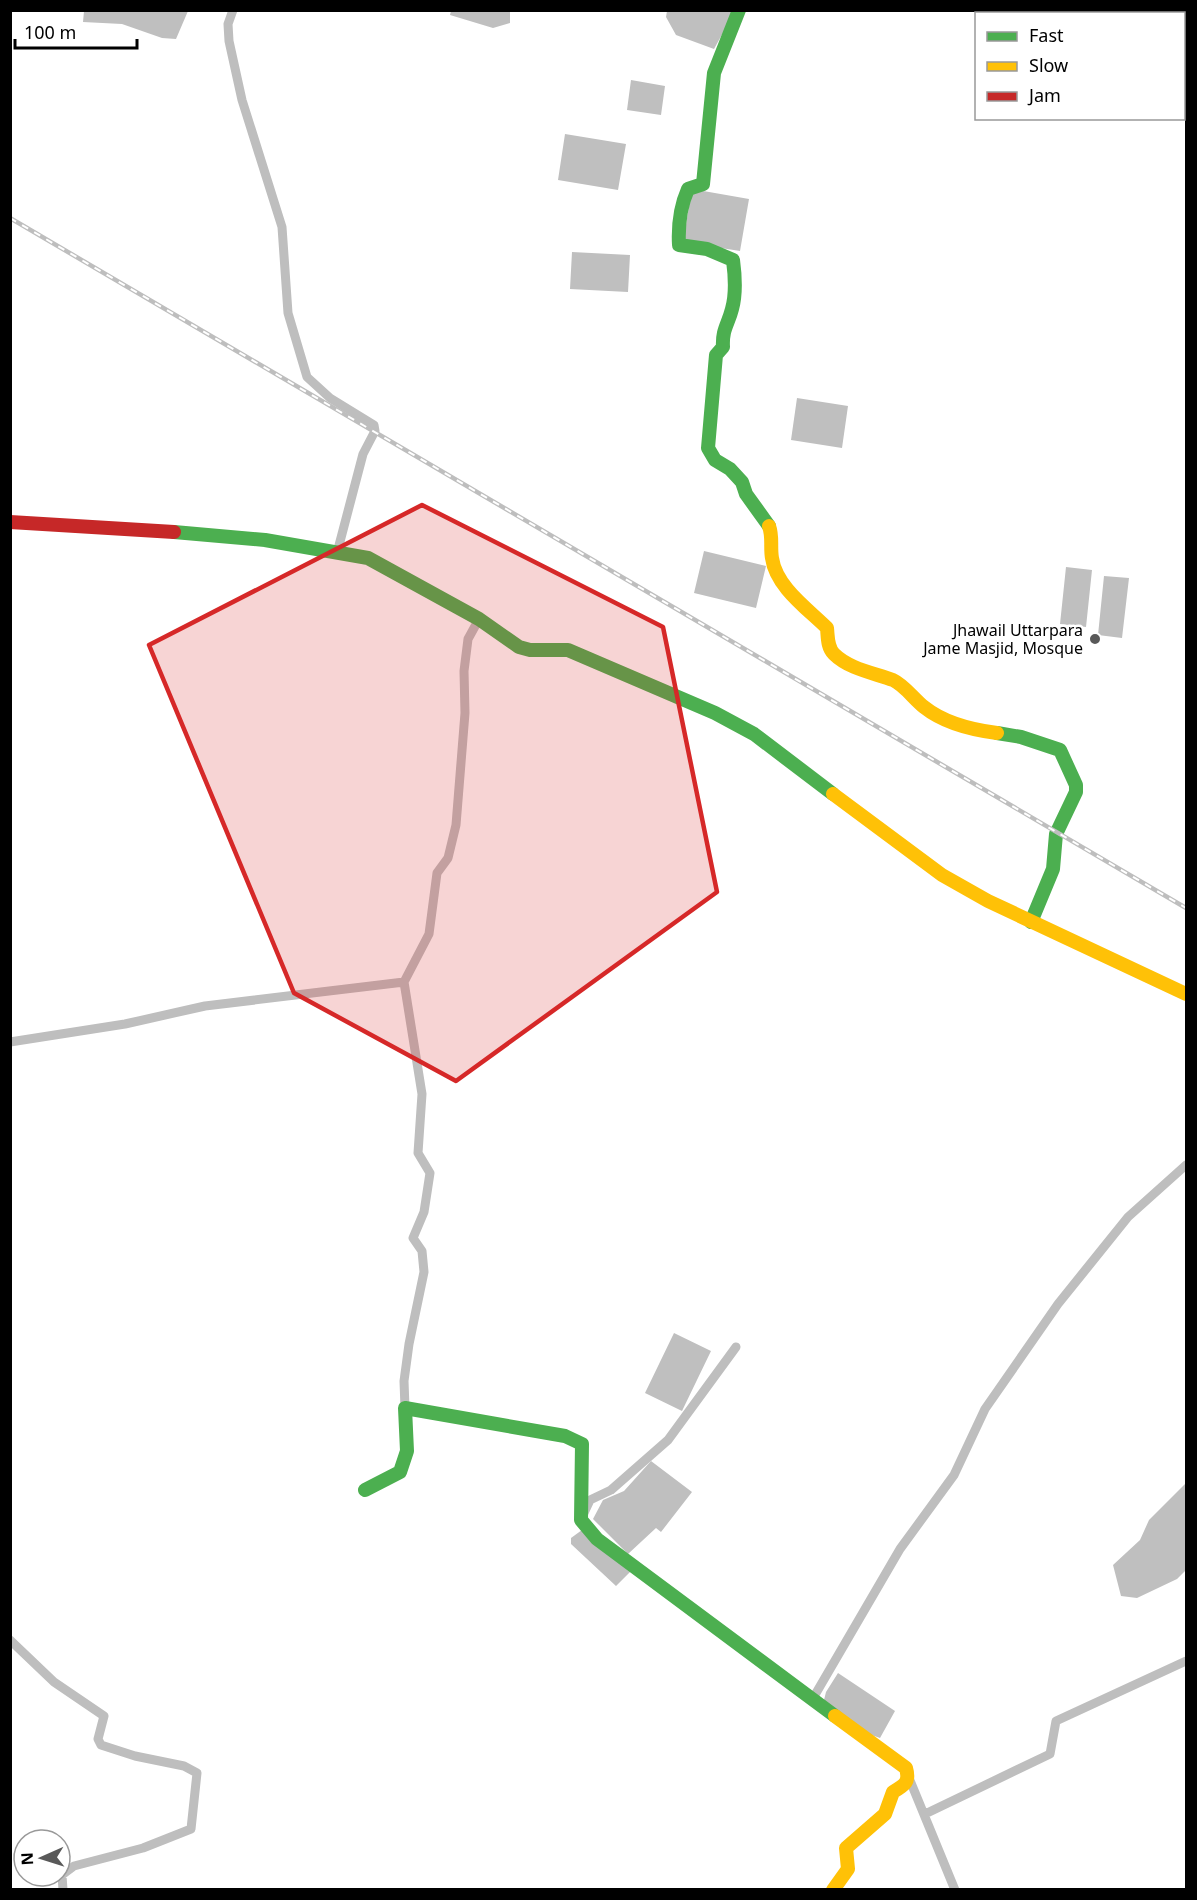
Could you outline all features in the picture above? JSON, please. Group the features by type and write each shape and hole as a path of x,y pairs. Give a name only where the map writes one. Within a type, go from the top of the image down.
{"street":[{"path":"233,10 228,24 229,41 242,100 282,227 288,313 307,376 330,398 374,425 375,431 363,454 337,553"},
{"path":"739,10 714,73 703,184 688,189 682,203 679,236 679,245 707,249 733,260 735,272 732,309 722,332 723,347 716,355 708,448 715,460 730,469 742,482 746,494 767,520 772,533 772,560 782,583 827,628 828,643 834,654 870,674 895,681 930,712 975,730 1022,737 1060,750 1076,785 1076,792 1056,834 1053,869 1031,922"},
{"path":"10,522 107,526 265,540 368,558 479,619 519,647 530,650 568,650 715,713 754,734 942,875 1031,922 1186,994"},
{"path":"365,1490 400,1472 407,1452 404,1381 424,1272 422,1251 413,1238 424,1212 430,1173 418,1153 422,1094 404,982 429,934 437,873 448,858 456,825 465,713 464,671 468,639 479,619"},
{"path":"10,1042 124,1024 205,1006 404,982"},
{"path":"812,1700 900,1550 954,1475 985,1409 1058,1304 1128,1217 1186,1165"},
{"path":"581,1520 590,1500 610,1490 668,1440 736,1347"},
{"path":"405,1408 565,1436 582,1444 581,1520 597,1539 906,1768 955,1890"},
{"path":"10,1641 54,1682 104,1716 98,1739 100,1745 135,1756 184,1766 197,1773 190,1828 143,1848 74,1866 62,1875 63,1890"},
{"path":"925,1814 1050,1754 1056,1721 1186,1661"},
{"path":"833,1890 848,1869 846,1848 885,1814 893,1792 906,1785 909,1778"}],"highlighted area":[{"path":"422,505 663,627 717,892 456,1081 294,993 149,645"}],"shaded area":[{"path":"84,11 188,11 176,39 162,38 122,24 83,22"},
{"path":"451,11 510,11 510,23 493,28 450,15"},
{"path":"667,11 735,11 714,49 676,35 666,17"},
{"path":"631,80 665,86 661,115 627,110"},
{"path":"565,134 626,144 618,190 558,180"},
{"path":"692,189 749,199 740,251 683,242"},
{"path":"572,252 630,255 628,292 570,289"},
{"path":"797,398 848,406 842,448 791,440"},
{"path":"704,551 766,566 756,608 694,593"},
{"path":"1066,567 1092,570 1086,627 1060,624"},
{"path":"1104,576 1129,578 1122,638 1098,635"},
{"path":"674,1333 711,1351 682,1411 645,1393"},
{"path":"651,1461 692,1492 661,1532 656,1528 628,1554 593,1519 603,1500 624,1491"},
{"path":"1186,1483 1186,1570 1177,1579 1137,1598 1121,1596 1113,1565 1140,1540 1149,1520"},
{"path":"582,1530 631,1571 616,1586 571,1544 571,1538"},
{"path":"838,1673 895,1711 880,1738 863,1732 823,1704 826,1692"}],"railway":[{"path":"10,218 1186,908"}],"traffic: fast":[{"path":"739,10 714,73 703,184 688,189 685,196 680,217 679,245 707,249 733,260 734,298 724,331 723,347 716,355 708,448 715,460 730,469 742,482 746,494 769,526"},
{"path":"174,532 265,540 368,558 479,619 519,647 530,650 568,650 715,713 754,734 833,794"},
{"path":"997,733 1021,737 1060,750 1076,785 1076,792 1056,834 1053,869 1031,922"},
{"path":"365,1490 400,1472 407,1451 405,1408 565,1436 582,1444 581,1520 597,1539 835,1716"}],"traffic: slow":[{"path":"769,526 775,569 786,588 827,628 829,645 834,654 854,667 897,682 924,707 940,717 969,728 997,733"},
{"path":"833,794 942,875 988,901 1186,994"},
{"path":"833,1890 848,1869 846,1848 885,1814 893,1792 907,1780 906,1768 835,1716"}],"traffic: jam":[{"path":"10,522 174,532"}],"place":[{"name":"Jhawail Uttarpara Jame Masjid, Mosque","path":"1095,639"}]}
